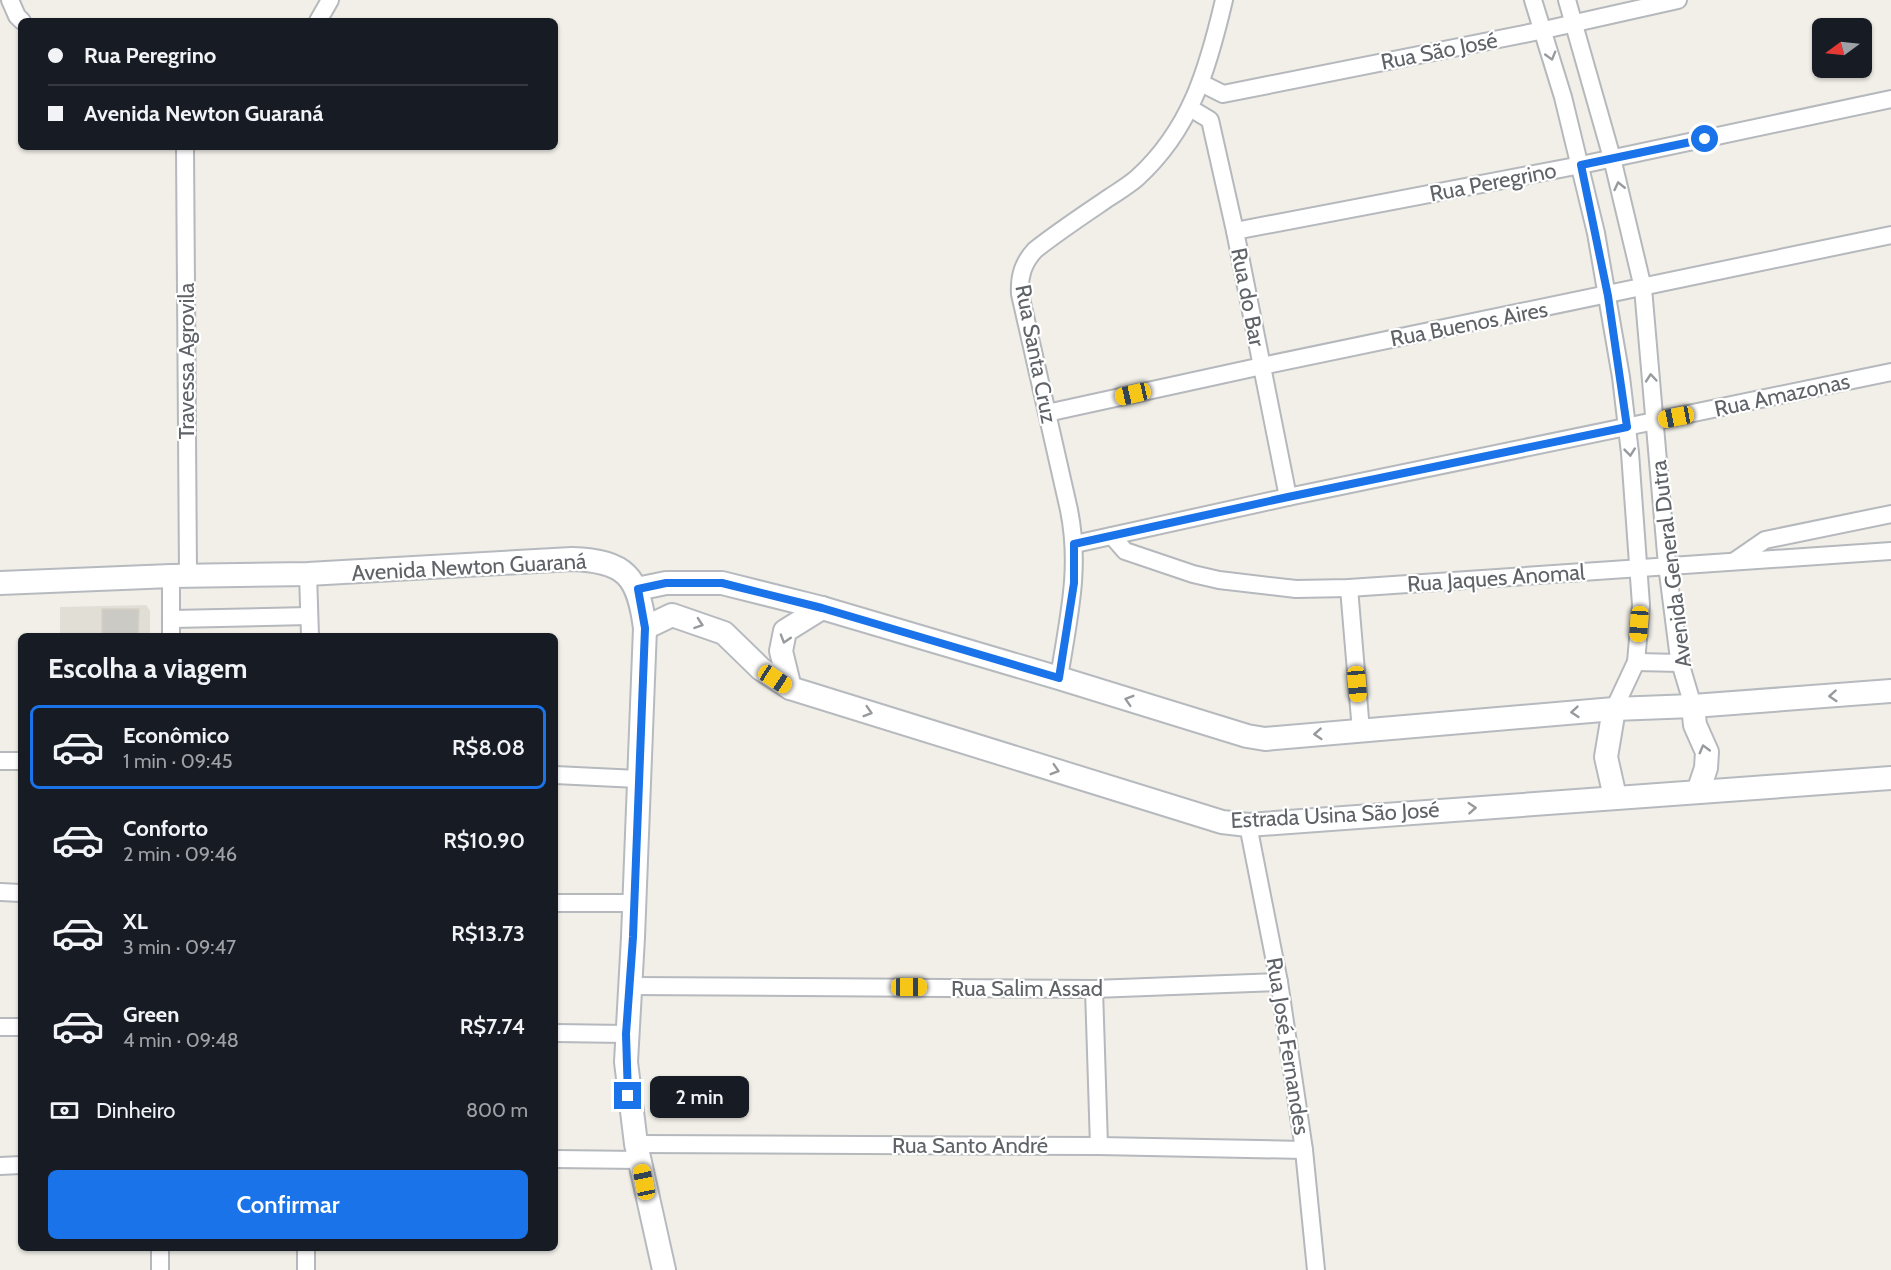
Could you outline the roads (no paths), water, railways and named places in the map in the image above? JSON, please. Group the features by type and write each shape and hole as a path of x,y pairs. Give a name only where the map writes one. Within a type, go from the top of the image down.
{"main road":[{"name":"Avenida Newton Guaraná","path":"0,583 308,574 572,559 595,560 613,565 626,574 638,589"},
{"path":"664,1270 628,1096 626,1034 634,903 645,628 638,589 666,583 722,583 822,608 1247,736 1265,739 1614,709 1693,706 1891,691"},
{"path":"790,688 781,651 785,631 822,608"},
{"name":"Estrada Usina São José","path":"645,628 672,615 724,633 761,669 790,688 1222,822 1248,825 1891,778"},
{"path":"1693,706 1695,725 1707,752 1706,768 1698,792"},
{"path":"1614,709 1606,757 1615,797"}],"street":[{"path":"10,0 19,18"},
{"path":"320,18 330,0"},
{"name":"Rua Santa Cruz","path":"1059,678 1074,583 1074,544 1071,518 1020,294 1019,285 1023,267 1028,257 1043,243 1136,179 1164,148 1190,108 1201,83 1210,58 1224,0"},
{"name":"Avenida General Dutra","path":"1533,0 1544,30 1581,165 1608,296 1627,427 1641,605 1636,663 1614,709"},
{"name":"Avenida General Dutra","path":"1567,0 1612,158 1642,288 1668,565 1680,663 1693,706"},
{"name":"Rua São José","path":"1201,83 1223,94 1544,30 1678,0"},
{"name":"Rua Peregrino","path":"1235,231 1581,165 1891,99"},
{"name":"Rua do Bar","path":"1190,108 1209,120 1235,231 1288,497"},
{"name":"Travessa Agrovila","path":"171,633 180,576 185,150"},
{"name":"Rua Buenos Aires","path":"1047,413 1891,235"},
{"name":"Rua Amazonas","path":"1074,544 1288,497 1891,372"},
{"path":"1736,560 1765,540 1891,514"},
{"name":"Rua Jaques Anomal","path":"1112,536 1125,551 1193,574 1244,585 1296,589 1348,588 1891,551"},
{"path":"308,574 310,633"},
{"path":"1348,588 1361,731"},
{"path":"172,619 309,616"},
{"path":"1636,663 1680,663"},
{"path":"0,761 18,761"},
{"path":"558,775 638,778"},
{"name":"Rua José Fernandes","path":"1248,825 1279,982 1304,1150 1316,1270"},
{"path":"0,892 18,893"},
{"path":"558,903 634,903"},
{"name":"Rua Salim Assad","path":"630,986 1094,989 1279,982"},
{"path":"1094,989 1099,1146"},
{"path":"0,1027 18,1027"},
{"path":"558,1033 626,1034"},
{"name":"Rua Santo André","path":"558,1159 638,1152 1099,1146 1304,1150"},
{"path":"0,1166 18,1165"},
{"path":"160,1251 160,1270"},
{"path":"306,1251 306,1270"}]}
